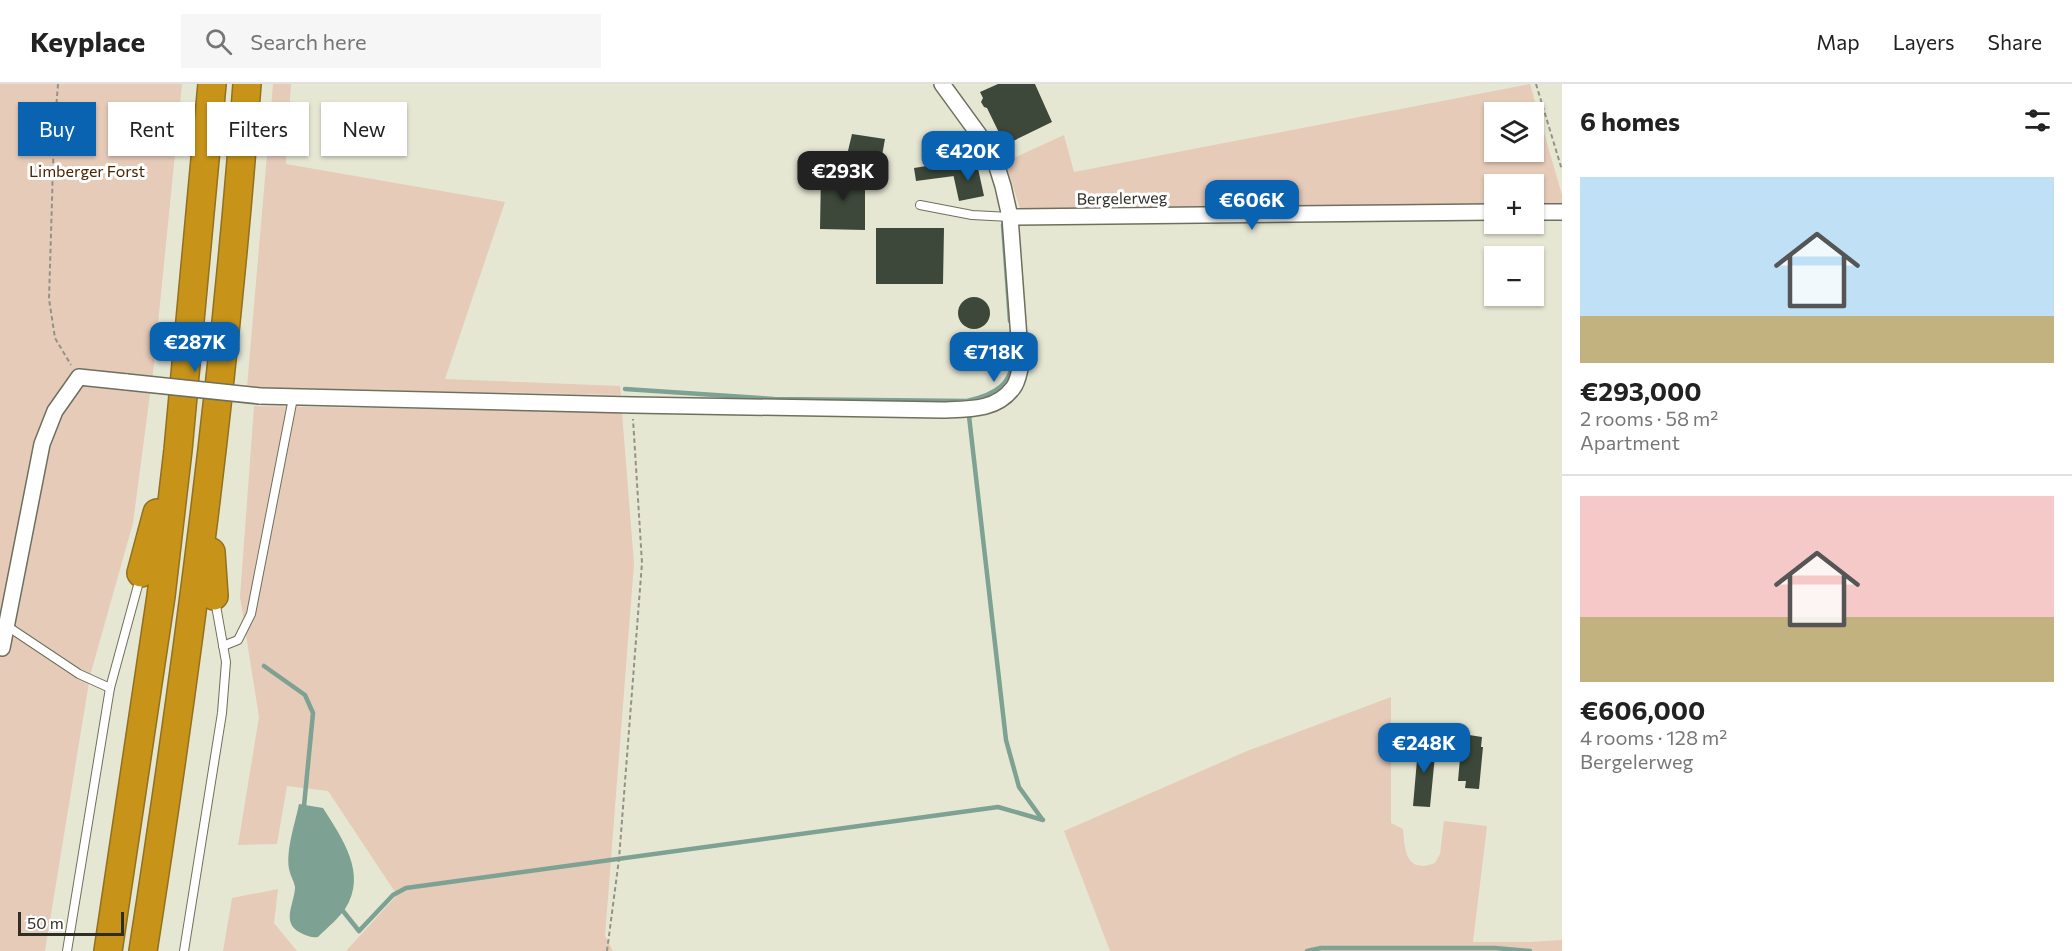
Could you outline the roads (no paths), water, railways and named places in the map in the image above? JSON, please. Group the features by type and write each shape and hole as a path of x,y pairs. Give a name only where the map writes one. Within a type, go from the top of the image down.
{"highway":[{"path":"108,951 161,596 178,450 212,84"},
{"path":"143,951 171,773 206,500 227,317 247,84"},
{"path":"141,573 178,450"},
{"path":"206,500 214,596"}],"street":[{"path":"2,648 42,444 55,411 79,377 293,398 942,410 978,408 997,403 1015,387 1021,365 1010,217 993,154 942,84"},
{"name":"Bergelerweg","path":"1010,217 1484,212"},
{"path":"1544,212 1562,212"}],"lane":[{"path":"920,206 972,215 1010,217"},
{"path":"223,646 238,640 251,614 293,398"},
{"path":"67,951 110,688 141,573"},
{"path":"184,951 222,713 226,662 214,596"},
{"path":"7,626 79,674 110,688"}],"waterway":[{"path":"1003,225 1010,321"},
{"path":"625,389 774,399 967,401 994,392 1006,381 1010,373 1013,353"},
{"path":"969,416 1006,740 1019,787 1042,819"},
{"path":"264,666 305,695 313,713 304,806"},
{"path":"343,911 359,931 393,895 406,888 998,807 1043,820"},
{"path":"1307,951 1321,948 1495,948 1530,951"}],"park label":[{"name":"Limberger Forst","path":"87,171"}]}
